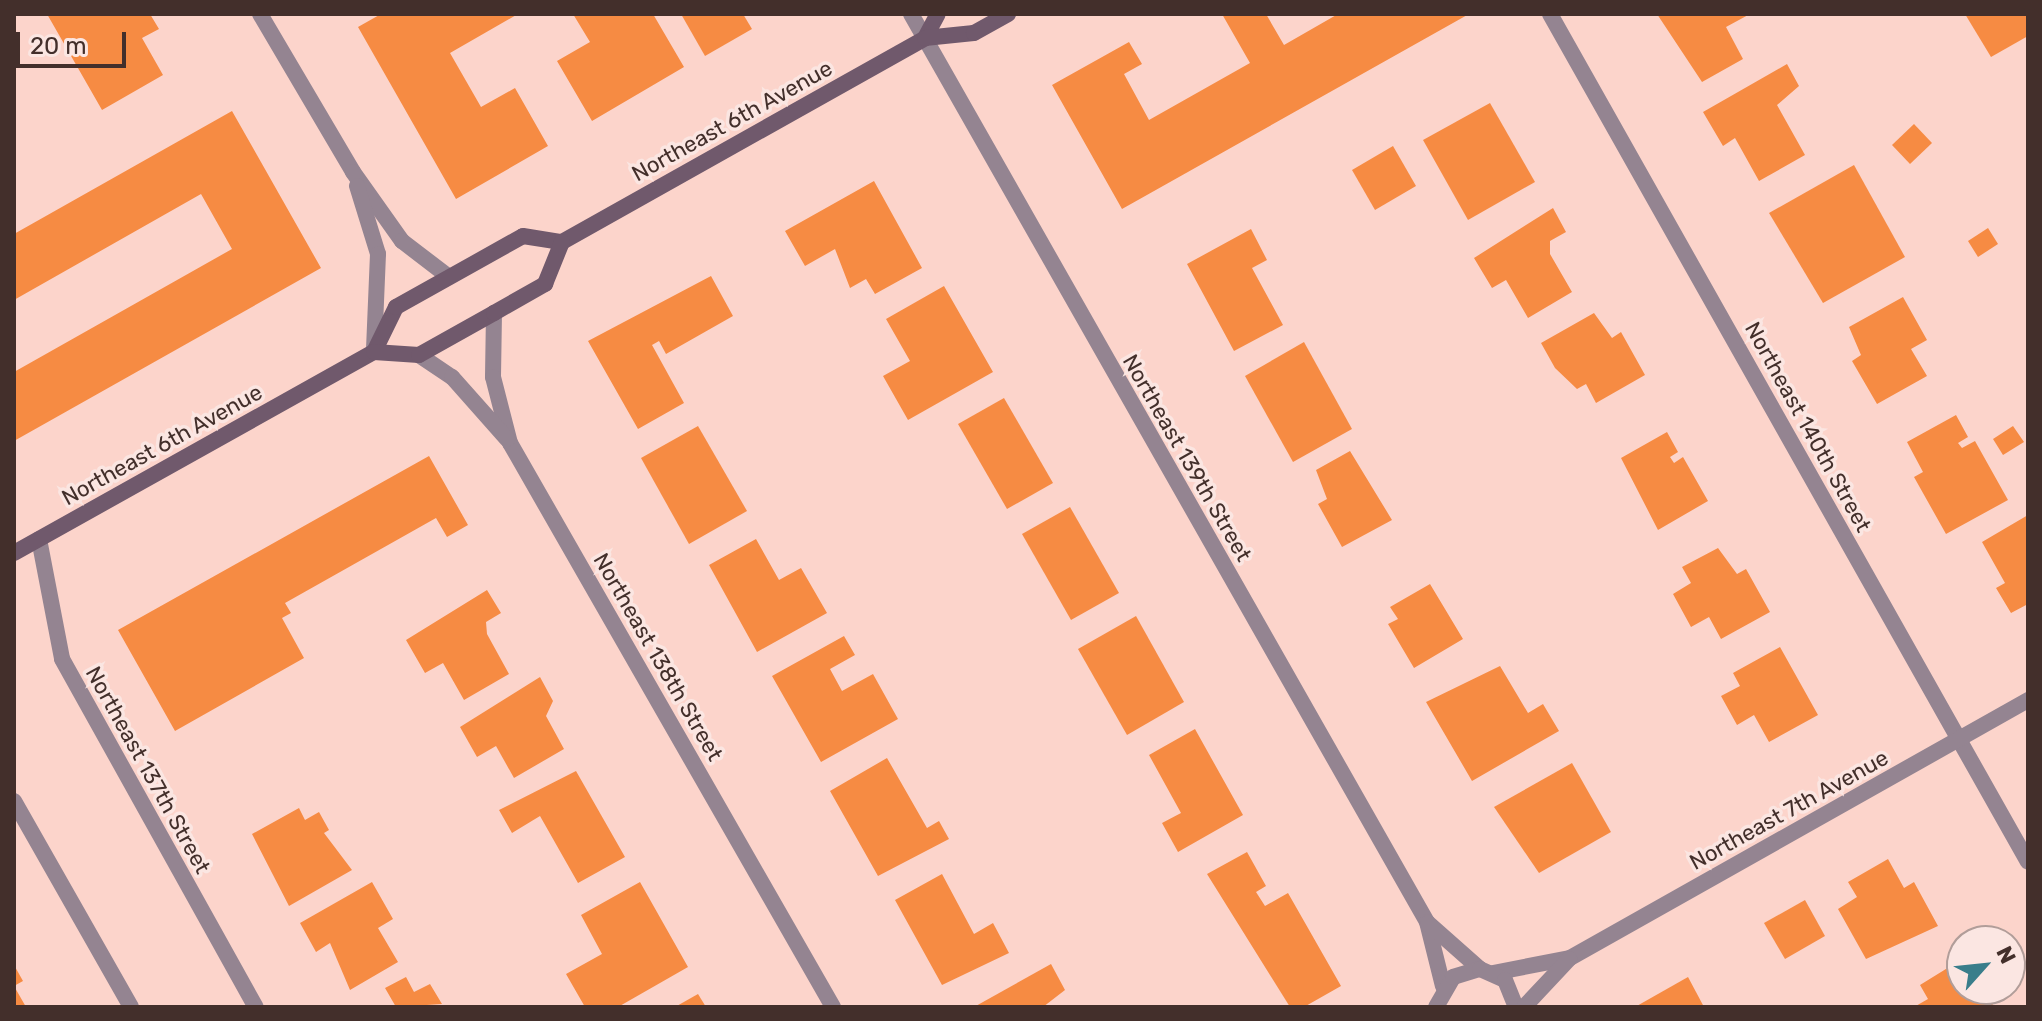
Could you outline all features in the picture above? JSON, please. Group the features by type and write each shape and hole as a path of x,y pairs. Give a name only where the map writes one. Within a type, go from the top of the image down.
{"main road":[{"path":"925,38 938,14"},
{"name":"Northeast 6th Avenue","path":"562,242 925,38 974,33 1008,14"},
{"path":"523,236 562,242 545,284 419,355 374,352 396,307 523,236"},
{"name":"Northeast 6th Avenue","path":"14,553 374,352"}],"street":[{"path":"260,14 353,172 402,241 449,277"},
{"name":"Northeast 139th Street","path":"911,14 1427,922 1512,991 1516,1007"},
{"name":"Northeast 140th Street","path":"1550,14 2028,862"},
{"path":"353,172 378,254 374,352"},
{"name":"Northeast 138th Street","path":"494,313 493,377 510,443 833,1007"},
{"path":"419,355 452,377 510,443"},
{"name":"Northeast 137th Street","path":"39,539 62,659 256,1007"},
{"name":"Northeast 7th Avenue","path":"1524,1007 1570,958 2028,700"},
{"path":"14,801 131,1007"},
{"name":"Northeast 139th Street","path":"1427,922 1437,1000"},
{"name":"Northeast 7th Avenue","path":"1437,1000 1486,971 1570,958"}],"building":[{"path":"47,14 150,14 159,29 142,38 163,75 102,110"},
{"path":"381,14 518,14 450,53 481,107 515,88 548,146 456,199 358,27"},
{"path":"573,14 653,14 684,67 592,121 557,61 590,42"},
{"path":"681,14 743,14 752,29 705,56"},
{"path":"1222,14 1266,14 1284,45 1338,14 1469,14 1122,209 1052,85 1129,42 1142,64 1124,74 1149,120 1250,63"},
{"path":"1657,14 1750,14 1726,27 1743,59 1702,82"},
{"path":"1965,14 2028,14 2028,36 1991,57"},
{"path":"1787,64 1799,86 1777,105 1805,155 1759,181 1735,138 1723,146 1703,112"},
{"path":"1490,103 1535,182 1468,220 1423,140"},
{"path":"232,111 321,268 14,441 14,372 232,249 201,194 14,300 14,234"},
{"path":"1914,124 1932,143 1910,164 1892,145"},
{"path":"1393,146 1416,186 1375,210 1352,170"},
{"path":"1854,165 1905,257 1823,303 1769,213"},
{"path":"874,181 922,268 875,294 866,279 850,288 835,249 805,266 785,231"},
{"path":"1553,208 1566,232 1550,241 1550,254 1572,292 1528,318 1506,280 1492,288 1474,258"},
{"path":"1988,228 1998,244 1978,257 1968,241"},
{"path":"1251,229 1267,260 1252,268 1283,325 1234,351 1187,264"},
{"path":"711,276 733,316 666,354 659,341 652,345 684,403 638,429 588,341"},
{"path":"944,286 993,372 908,420 883,376 910,361 886,319"},
{"path":"1903,297 1927,340 1911,349 1927,376 1877,404 1852,361 1861,355 1849,327"},
{"path":"1594,313 1612,338 1621,332 1645,375 1596,403 1586,384 1577,389 1555,368 1541,343"},
{"path":"1304,342 1352,429 1293,462 1245,376"},
{"path":"1004,398 1053,483 1007,509 958,424"},
{"path":"1956,415 1968,437 1958,443 1962,448 1975,441 2008,500 1946,534 1914,477 1923,472 1907,442"},
{"path":"698,426 747,511 689,544 641,458"},
{"path":"2013,426 2024,442 2003,455 1993,439"},
{"path":"1667,432 1678,452 1670,457 1674,463 1683,457 1708,501 1658,530 1621,458"},
{"path":"1350,451 1392,520 1342,547 1318,504 1327,499 1316,470"},
{"path":"429,456 468,525 447,537 436,518 285,603 291,613 282,618 304,658 175,731 118,630"},
{"path":"1070,507 1119,593 1071,620 1022,534"},
{"path":"2028,515 2028,604 2011,613 1996,588 2005,583 1982,542"},
{"path":"756,539 779,580 801,568 827,613 757,652 709,565"},
{"path":"1718,548 1737,574 1746,569 1770,612 1721,639 1709,617 1691,627 1673,594 1691,583 1682,567"},
{"path":"1430,584 1463,639 1414,668 1388,624 1398,619 1390,607"},
{"path":"487,590 501,613 486,622 487,634 509,674 464,700 443,663 425,673 406,640"},
{"path":"1136,616 1184,702 1127,735 1078,649"},
{"path":"844,636 855,655 830,669 842,691 873,674 898,719 821,762 772,676"},
{"path":"1780,647 1818,715 1769,742 1754,715 1737,725 1721,696 1740,686 1733,673"},
{"path":"1500,666 1528,713 1543,704 1559,731 1472,781 1426,702"},
{"path":"540,677 553,701 546,716 564,749 514,778 496,746 477,757 460,727"},
{"path":"1195,729 1243,815 1178,852 1162,823 1181,813 1149,755"},
{"path":"887,758 927,828 939,821 949,839 878,876 830,791"},
{"path":"1572,763 1611,832 1539,873 1494,807"},
{"path":"576,771 625,857 578,883 540,816 512,833 499,810"},
{"path":"299,808 305,820 319,812 329,830 324,833 352,870 289,906 252,834"},
{"path":"1247,852 1266,886 1256,892 1265,906 1288,893 1341,986 1304,1007 1290,1007 1207,874"},
{"path":"1888,859 1904,888 1914,882 1938,926 1866,959 1838,909 1857,897 1848,882"},
{"path":"942,874 974,934 993,923 1009,953 942,985 895,900"},
{"path":"372,882 393,919 378,928 398,962 350,990 330,943 316,952 300,923"},
{"path":"640,882 688,967 618,1007 585,1007 566,974 602,954 581,915"},
{"path":"1805,900 1825,936 1785,959 1764,923"},
{"path":"1051,964 1065,990 1043,1007 974,1007"},
{"path":"14,965 23,981 14,986"},
{"path":"1946,969 1946,1005 1994,1007 1914,1007 1928,999 1920,985"},
{"path":"406,977 414,992 430,984 442,1004 396,1007 385,988"},
{"path":"1688,977 1704,1007 1635,1007"},
{"path":"14,986 26,1007 14,1007"},
{"path":"698,994 706,1007 675,1007"}]}
